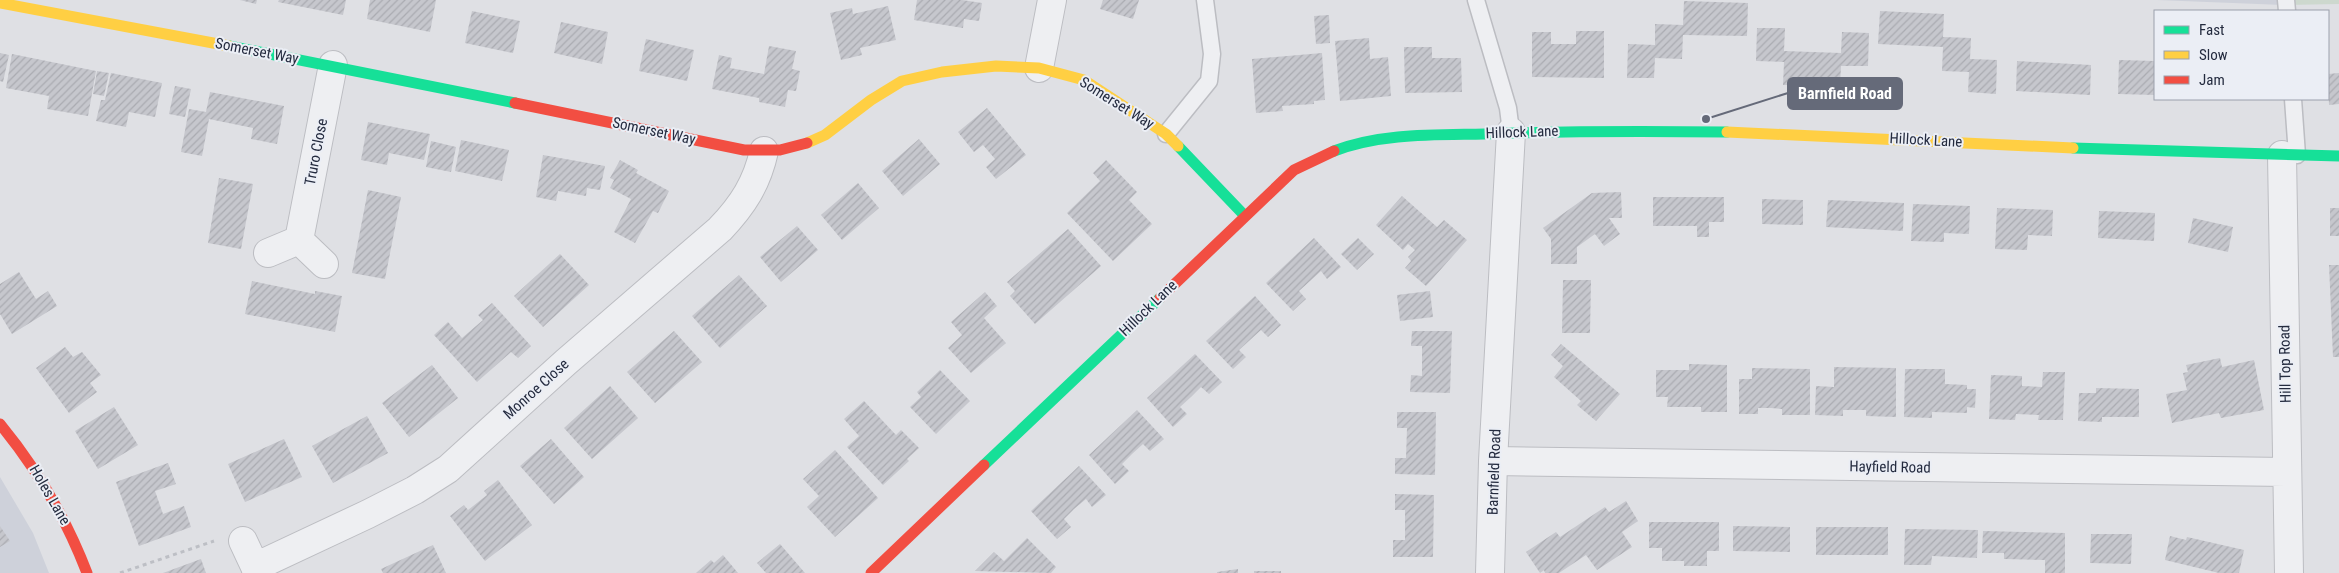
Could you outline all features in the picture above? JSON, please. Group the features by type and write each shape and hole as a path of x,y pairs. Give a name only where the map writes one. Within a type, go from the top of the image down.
{"street":[{"path":"1039,68 1052,0"},
{"name":"Somerset Way","path":"0,3 333,65 744,150 764,151 796,147 825,135 871,100 902,81 942,72 978,68 1039,68 1084,80 1166,134 1244,215"},
{"name":"Truro Close","path":"299,240 333,65"},
{"name":"Hillock Lane","path":"871,573 1244,215 1294,170 1318,156 1346,146 1413,136 1605,130 1770,132 2051,147 2339,156"},
{"name":"Barnfield Road","path":"1490,573 1493,462 1511,132"},
{"name":"Monroe Close","path":"243,541 256,570 415,490 448,469 566,362 720,229 740,208 749,193 764,151"},
{"name":"Hill Top Road","path":"2288,573 2286,472 2290,155"},
{"path":"268,252 299,240 324,264"},
{"name":"Holes Lane","path":"0,424 26,454 70,530 87,573"},
{"name":"Hayfield Road","path":"1493,462 2286,472"}],"lane":[{"path":"1166,134 1209,81 1212,54 1205,0"},
{"path":"1476,0 1508,108 1511,132"},
{"path":"2290,155 2293,100"}],"path":[{"path":"120,573 226,537 243,541"}],"shaded area":[{"path":"2157,0 2283,0 2283,5"},
{"path":"2283,0 2339,0 2339,4 2283,5"},
{"path":"0,477 33,533 49,573 0,573"}],"building":[{"path":"240,0 257,0 256,4"},
{"path":"279,0 346,0 343,15 278,2"},
{"path":"370,0 436,0 430,32 367,19"},
{"path":"917,0 962,0 982,3 979,21 964,19 963,28 914,20"},
{"path":"1103,0 1139,0 1133,19 1100,9"},
{"path":"1684,1 1748,3 1747,36 1683,35 1682,59 1655,58 1654,78 1627,78 1628,44 1655,45 1655,24 1683,25"},
{"path":"888,6 896,40 860,48 862,55 841,60 830,13 852,8 853,14"},
{"path":"472,11 520,21 513,53 465,43"},
{"path":"1880,11 1944,14 1943,37 1971,38 1970,59 1997,60 1996,94 1968,92 1969,72 1942,71 1943,47 1878,44"},
{"path":"1329,15 1330,43 1316,44 1314,16"},
{"path":"561,22 608,32 602,64 554,53"},
{"path":"1757,28 1785,28 1784,51 1841,53 1842,32 1869,33 1868,66 1841,66 1840,86 1783,85 1784,62 1756,61"},
{"path":"1576,31 1604,31 1604,78 1532,77 1532,32 1551,32 1551,44 1576,44"},
{"path":"1369,38 1370,59 1388,57 1391,96 1340,101 1335,41"},
{"path":"646,39 694,50 687,81 639,71"},
{"path":"769,46 796,51 792,69 800,71 796,91 788,90 785,107 759,102 759,98 712,89 719,55 732,58 730,68 764,74"},
{"path":"1404,47 1432,47 1432,58 1461,58 1462,92 1405,93"},
{"path":"0,53 9,55 3,82 0,81"},
{"path":"1322,53 1325,100 1314,101 1314,104 1282,106 1283,111 1256,113 1252,59"},
{"path":"12,54 96,71 88,116 47,109 49,96 6,88"},
{"path":"2119,60 2154,61 2154,95 2118,94"},
{"path":"2017,61 2091,65 2090,95 2016,91"},
{"path":"97,71 109,73 104,96 93,94"},
{"path":"111,73 162,83 155,117 129,112 126,127 96,121 101,100 105,100"},
{"path":"2339,73 2339,104 2329,105 2329,74"},
{"path":"175,86 191,89 185,117 169,114"},
{"path":"210,92 284,106 277,144 251,139 253,128 209,119 202,156 181,152 189,109 206,112"},
{"path":"987,108 1026,155 996,179 986,167 995,159 983,145 974,152 958,132"},
{"path":"368,122 430,134 424,160 389,153 387,165 361,160"},
{"path":"919,139 940,164 903,196 882,171"},
{"path":"461,140 509,150 502,181 455,171"},
{"path":"431,141 456,147 451,172 426,167"},
{"path":"543,155 605,166 600,190 587,188 586,196 558,191 556,201 536,197"},
{"path":"620,160 638,170 636,173 669,191 658,213 653,211 635,243 614,232 631,199 610,188 614,180 610,178"},
{"path":"1106,160 1137,192 1129,200 1152,224 1113,261 1067,213 1100,181 1093,173"},
{"path":"219,178 253,184 241,249 208,243"},
{"path":"858,183 879,208 842,240 821,215"},
{"path":"368,190 401,197 385,279 352,273"},
{"path":"1621,192 1622,218 1609,218 1620,234 1604,246 1595,234 1577,247 1577,264 1551,264 1551,239 1543,228 1592,193"},
{"path":"1402,196 1437,227 1444,220 1467,240 1426,286 1405,268 1411,261 1408,257 1415,250 1408,244 1403,250 1376,225"},
{"path":"1653,197 1724,197 1724,222 1709,222 1709,237 1697,237 1697,226 1653,226"},
{"path":"1762,199 1803,200 1803,225 1762,224"},
{"path":"1828,200 1904,203 1903,231 1826,227"},
{"path":"1913,204 1970,206 1969,234 1944,233 1944,242 1911,241"},
{"path":"1997,208 2053,210 2052,236 2028,235 2027,250 1995,249"},
{"path":"2330,208 2339,208 2339,236 2330,236"},
{"path":"2099,211 2155,213 2154,241 2098,238"},
{"path":"2193,218 2233,227 2228,252 2188,243"},
{"path":"797,226 818,250 781,282 760,257"},
{"path":"1068,229 1101,266 1035,324 1010,296 1015,291 1007,282"},
{"path":"1314,238 1341,267 1327,279 1321,271 1299,291 1306,299 1293,311 1266,283"},
{"path":"1358,238 1374,254 1357,270 1341,254"},
{"path":"560,254 589,285 543,327 514,296"},
{"path":"2329,265 2339,265 2339,357 2333,357"},
{"path":"19,272 36,299 48,291 57,306 12,334 0,314 0,284"},
{"path":"739,275 767,306 720,348 692,316"},
{"path":"1563,280 1591,280 1590,333 1562,333"},
{"path":"252,281 315,294 315,291 342,296 335,332 245,314"},
{"path":"1430,291 1433,317 1400,321 1397,295"},
{"path":"985,292 997,306 984,318 1006,343 971,373 948,348 962,335 951,322"},
{"path":"1255,296 1281,325 1268,337 1261,330 1239,350 1246,357 1233,369 1206,341"},
{"path":"492,303 531,346 518,358 511,352 477,382 434,335 448,322 462,338 483,320 478,315"},
{"path":"674,331 702,362 655,403 627,372"},
{"path":"1412,331 1452,331 1450,393 1410,392 1411,375 1422,376 1422,346 1411,346"},
{"path":"1561,344 1620,394 1596,421 1577,405 1581,401 1554,377 1563,366 1551,355"},
{"path":"65,347 73,357 82,352 101,375 90,383 97,392 69,413 36,368"},
{"path":"1195,354 1222,382 1209,394 1201,387 1180,407 1187,414 1173,427 1147,398"},
{"path":"2220,358 2222,367 2254,360 2264,410 2221,418 2219,413 2172,423 2166,394 2187,390 2183,373 2188,372 2186,365"},
{"path":"1689,364 1727,365 1727,412 1701,412 1701,407 1667,407 1668,397 1656,397 1656,370 1689,370"},
{"path":"432,365 458,398 409,437 382,403"},
{"path":"1834,367 1896,368 1896,417 1866,416 1866,410 1843,410 1843,416 1815,415 1816,386 1834,387"},
{"path":"1752,368 1810,369 1810,415 1782,415 1782,409 1771,408 1758,408 1758,414 1739,414 1739,379 1752,379"},
{"path":"1905,369 1945,369 1945,384 1967,385 1967,389 1976,389 1975,408 1967,407 1967,413 1932,412 1932,418 1904,417"},
{"path":"940,370 970,401 936,434 910,407 921,397 917,392"},
{"path":"2043,372 2065,372 2063,420 2038,420 2039,415 2016,414 2015,420 1989,419 1991,375 2022,376 2022,386 2042,387"},
{"path":"610,386 638,418 592,459 564,428"},
{"path":"2096,388 2139,389 2139,417 2102,417 2102,422 2078,421 2079,393 2096,393"},
{"path":"864,401 896,435 901,430 919,448 907,459 909,461 883,485 847,447 859,436 844,419"},
{"path":"114,407 138,445 98,469 75,431"},
{"path":"1137,410 1164,439 1150,451 1143,444 1132,454 1122,464 1129,471 1115,484 1089,455"},
{"path":"1397,412 1436,412 1435,475 1395,474 1395,458 1406,458 1407,428 1397,428"},
{"path":"367,416 388,453 333,483 312,446"},
{"path":"284,439 302,477 245,502 228,464"},
{"path":"551,439 584,477 554,504 520,466"},
{"path":"835,450 878,498 835,537 807,507 819,496 803,479"},
{"path":"168,463 176,484 155,491 163,514 184,506 191,527 139,546 116,482"},
{"path":"1079,466 1106,495 1092,507 1086,499 1074,509 1064,519 1071,527 1057,539 1031,511"},
{"path":"498,480 532,525 485,561 450,516 464,505 468,510 487,495 484,491"},
{"path":"1395,494 1434,495 1433,557 1393,557 1393,540 1405,540 1405,510 1395,510"},
{"path":"1626,501 1638,521 1622,532 1632,547 1597,570 1586,555 1559,573 1545,573 1544,570 1540,573 1526,552 1556,532 1560,537 1605,507 1609,512"},
{"path":"1649,522 1719,522 1719,551 1707,551 1707,566 1684,566 1684,561 1662,561 1662,548 1649,548"},
{"path":"0,526 10,541 0,547"},
{"path":"1733,526 1790,527 1790,552 1733,551"},
{"path":"1816,527 1888,527 1888,555 1816,555"},
{"path":"1905,529 1978,530 1977,558 1932,556 1931,565 1904,565"},
{"path":"1983,531 2065,533 2065,573 2045,573 2045,560 2004,559 2004,553 1982,553"},
{"path":"2091,534 2132,534 2131,564 2090,563"},
{"path":"2170,536 2186,540 2187,537 2244,550 2239,573 2219,573 2165,560"},
{"path":"1027,538 1056,567 1051,573 975,571 994,552 1004,561"},
{"path":"780,544 805,573 766,573 757,563"},
{"path":"433,545 446,573 383,573 381,569"},
{"path":"723,555 738,573 696,573 711,560 714,563"},
{"path":"201,559 206,573 163,573"},
{"path":"1238,569 1238,573 1217,573 1217,572"},
{"path":"1254,571 1281,571 1281,573 1254,573"}],"traffic: fast":[{"path":"229,46 515,103"},
{"path":"1334,151 1370,141 1427,135 1636,131 1727,132"},
{"path":"1178,146 1244,215"},
{"path":"2073,148 2339,156"},
{"path":"984,465 1160,298"}],"traffic: slow":[{"path":"0,3 229,46"},
{"path":"807,143 825,135 871,100 902,81 942,72 996,66 1039,68 1084,80 1166,134 1178,146"},
{"path":"1727,132 2073,148"}],"traffic: jam":[{"path":"515,103 744,150 780,150 807,143"},
{"path":"1160,298 1294,170 1334,151"},
{"path":"0,424 38,476 70,533 87,573"},
{"path":"871,573 984,465"}],"place":[{"name":"Barnfield Road","path":"1706,119"}]}
